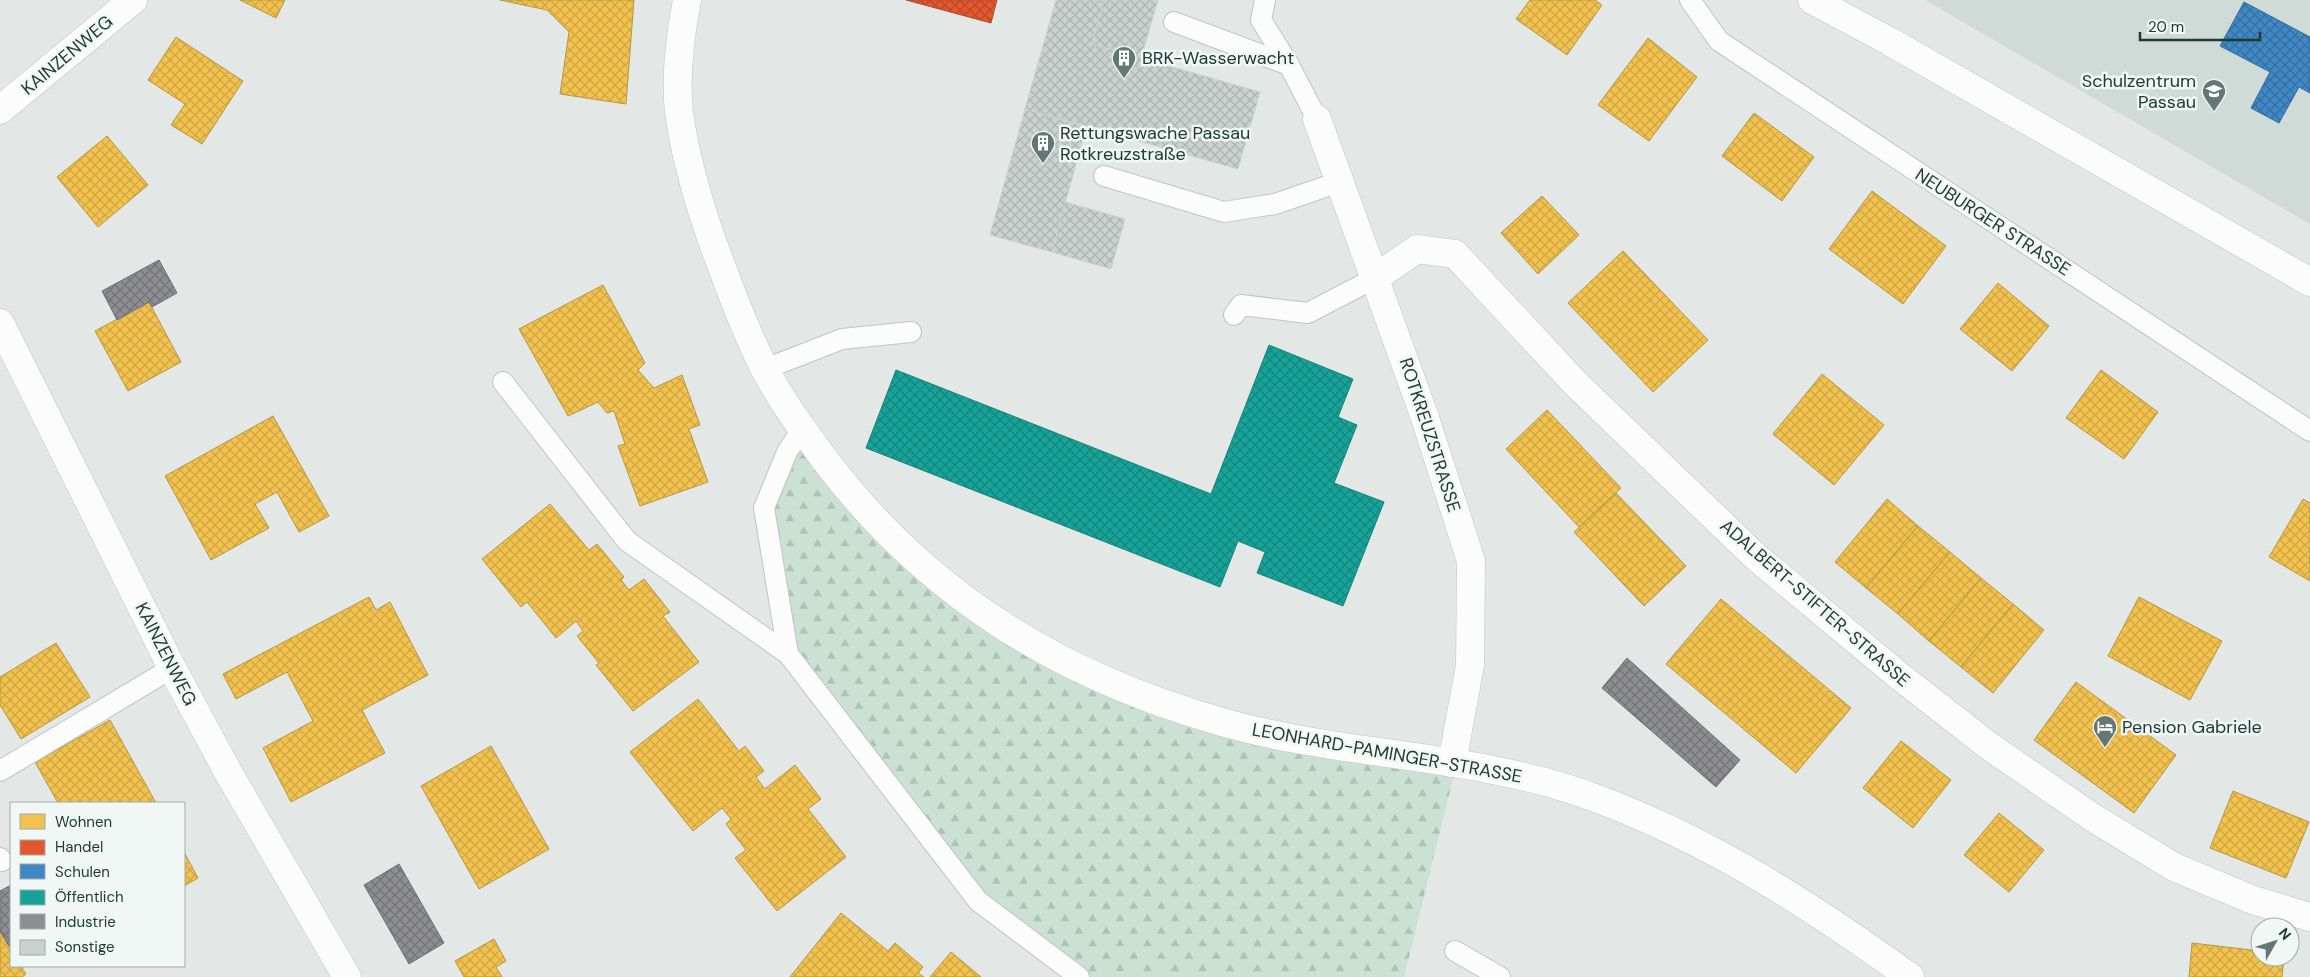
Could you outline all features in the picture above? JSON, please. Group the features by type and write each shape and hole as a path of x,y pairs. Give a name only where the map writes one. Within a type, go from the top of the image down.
{"street":[{"name":"KAINZENWEG","path":"0,110 133,0"},
{"name":"LEONHARD-PAMINGER-STRASSE","path":"687,0 680,42 679,110 696,191 716,253 740,316 765,369 802,429 848,489 888,533 937,579 1005,629 1065,662 1146,696 1221,722 1302,742 1452,763 1548,782 1666,826 1755,875 1842,928 1910,977"},
{"path":"1812,0 1889,41 2310,282"},
{"name":"ROTKREUZSTRASSE","path":"1317,119 1425,418 1471,561 1470,665 1452,763"},
{"name":"ADALBERT-STIFTER-STRASSE","path":"1375,278 1417,248 1455,254 1576,382 1756,556 1898,675 1989,746 2092,817 2174,867 2253,900 2310,917"},
{"name":"KAINZENWEG","path":"0,323 172,668 228,772 347,977"}],"lane":[{"path":"1265,0 1261,20 1317,119"},
{"name":"NEUBURGER STRASSE","path":"1690,0 1719,41 2310,431"},
{"path":"1174,22 1288,65"},
{"path":"1104,176 1224,212 1275,204 1340,182"},
{"path":"1234,315 1241,305 1308,312 1375,278"},
{"path":"765,369 842,340 912,332"},
{"path":"502,382 627,541 788,654 978,901 1079,977"},
{"path":"788,654 764,508 787,452 802,429"},
{"path":"0,771 172,668"},
{"path":"1455,951 1500,977"}],"shaded area":[{"name":"Schulzentrum Passau","path":"1925,0 2310,0 2310,224"}],"green space":[{"path":"801,429 918,563 1064,664 1251,729 1456,767 1404,977 1087,977 980,897 789,654 768,511"}],"building: Wohnen":[{"path":"240,0 285,0 276,18"},
{"path":"500,0 634,0 626,104 560,94 569,32 547,10"},
{"path":"1530,0 1595,0 1602,5 1567,55 1516,19"},
{"path":"176,37 243,81 202,144 171,125 185,104 148,80"},
{"path":"1648,38 1697,77 1649,141 1598,105"},
{"path":"1754,113 1814,157 1782,201 1722,156"},
{"path":"107,136 148,185 98,227 57,177"},
{"path":"1872,191 1946,246 1903,304 1829,249"},
{"path":"1542,196 1579,235 1538,274 1501,233"},
{"path":"1623,251 1708,340 1653,392 1568,303"},
{"path":"1998,283 2049,326 2012,371 1960,329"},
{"path":"603,285 645,363 638,370 654,388 682,375 700,425 689,429 708,482 640,506 618,446 625,444 614,411 607,413 598,402 568,416 519,329"},
{"path":"149,302 181,362 128,391 95,331"},
{"path":"2101,370 2158,412 2124,459 2066,418"},
{"path":"1822,374 1884,425 1834,485 1773,434"},
{"path":"1547,410 1621,488 1579,527 1506,449"},
{"path":"273,416 329,516 299,532 277,492 255,504 269,528 211,560 165,476"},
{"path":"1616,493 1686,566 1644,606 1574,532"},
{"path":"1887,499 1918,526 1866,588 1835,562"},
{"path":"2303,499 2310,503 2310,581 2269,557"},
{"path":"550,504 589,550 597,544 624,577 621,580 629,590 644,579 670,612 663,616 699,662 633,711 596,665 599,663 577,636 583,631 576,621 556,638 527,602 521,607 482,559"},
{"path":"1918,526 1950,552 1898,614 1866,588"},
{"path":"1950,552 1981,578 1929,641 1898,614"},
{"path":"1981,578 2013,604 1961,667 1929,641"},
{"path":"369,597 376,610 390,602 428,675 362,710 385,753 291,802 263,748 313,721 287,672 236,699 223,674"},
{"path":"2139,597 2222,641 2190,700 2108,656"},
{"path":"1721,599 1851,708 1796,773 1666,664"},
{"path":"2013,604 2044,630 1993,693 1961,667"},
{"path":"56,643 90,697 21,739 0,705 0,677"},
{"name":"Pension Gabriele","path":"2076,682 2176,755 2134,813 2034,740"},
{"path":"698,699 739,751 745,746 764,771 756,777 765,789 795,765 821,799 808,809 846,857 777,911 735,858 746,850 726,824 731,819 722,808 693,831 630,752"},
{"path":"110,720 155,802 57,802 35,762"},
{"path":"1901,741 1951,780 1913,828 1863,788"},
{"path":"491,746 549,849 479,889 421,786"},
{"path":"2233,791 2309,822 2286,878 2210,848"},
{"path":"1999,813 2044,850 2009,892 1964,855"},
{"path":"185,854 198,878 185,885"},
{"path":"841,913 888,951 895,943 923,967 918,973 924,977 790,977"},
{"path":"0,931 10,948 10,967 22,967 26,974 22,977 0,977"},
{"path":"494,939 506,961 496,967 502,977 464,977 455,961"},
{"path":"2192,943 2250,950 2250,967 2283,967 2282,977 2189,977"},
{"path":"951,952 981,977 930,977"}],"building: Handel":[{"path":"906,0 997,0 991,23"}],"building: Schulen":[{"path":"2244,2 2310,37 2310,93 2299,87 2279,123 2251,108 2270,72 2220,46"}],"building: Öffentlich":[{"path":"1269,345 1353,379 1338,417 1357,425 1334,483 1384,502 1343,606 1257,573 1265,552 1238,541 1220,587 866,448 896,370 1211,494"}],"building: Industrie":[{"path":"159,260 177,293 152,307 149,302 117,320 102,291"},
{"path":"1627,658 1740,760 1716,787 1602,688"},
{"path":"399,864 444,943 409,964 364,885"},
{"path":"10,886 9,946 0,931 0,891"}],"building: Sonstige":[{"name":"BRK-Wasserwacht","path":"1056,0 1104,0 1092,44 1260,92 1238,169 1025,109"},
{"path":"1104,0 1158,0 1141,58 1092,44"},
{"name":"Rettungswache Passau Rotkreuzstraße","path":"1025,109 1086,127 1052,252 990,235"},
{"path":"1065,202 1125,219 1111,269 1052,252"}],"place":[{"name":"BRK-Wasserwacht","path":"1124,79"},
{"name":"Schulzentrum Passau","path":"2214,112"},
{"name":"Rettungswache Passau Rotkreuzstraße","path":"1043,164"},
{"name":"Pension Gabriele","path":"2105,748"}]}
